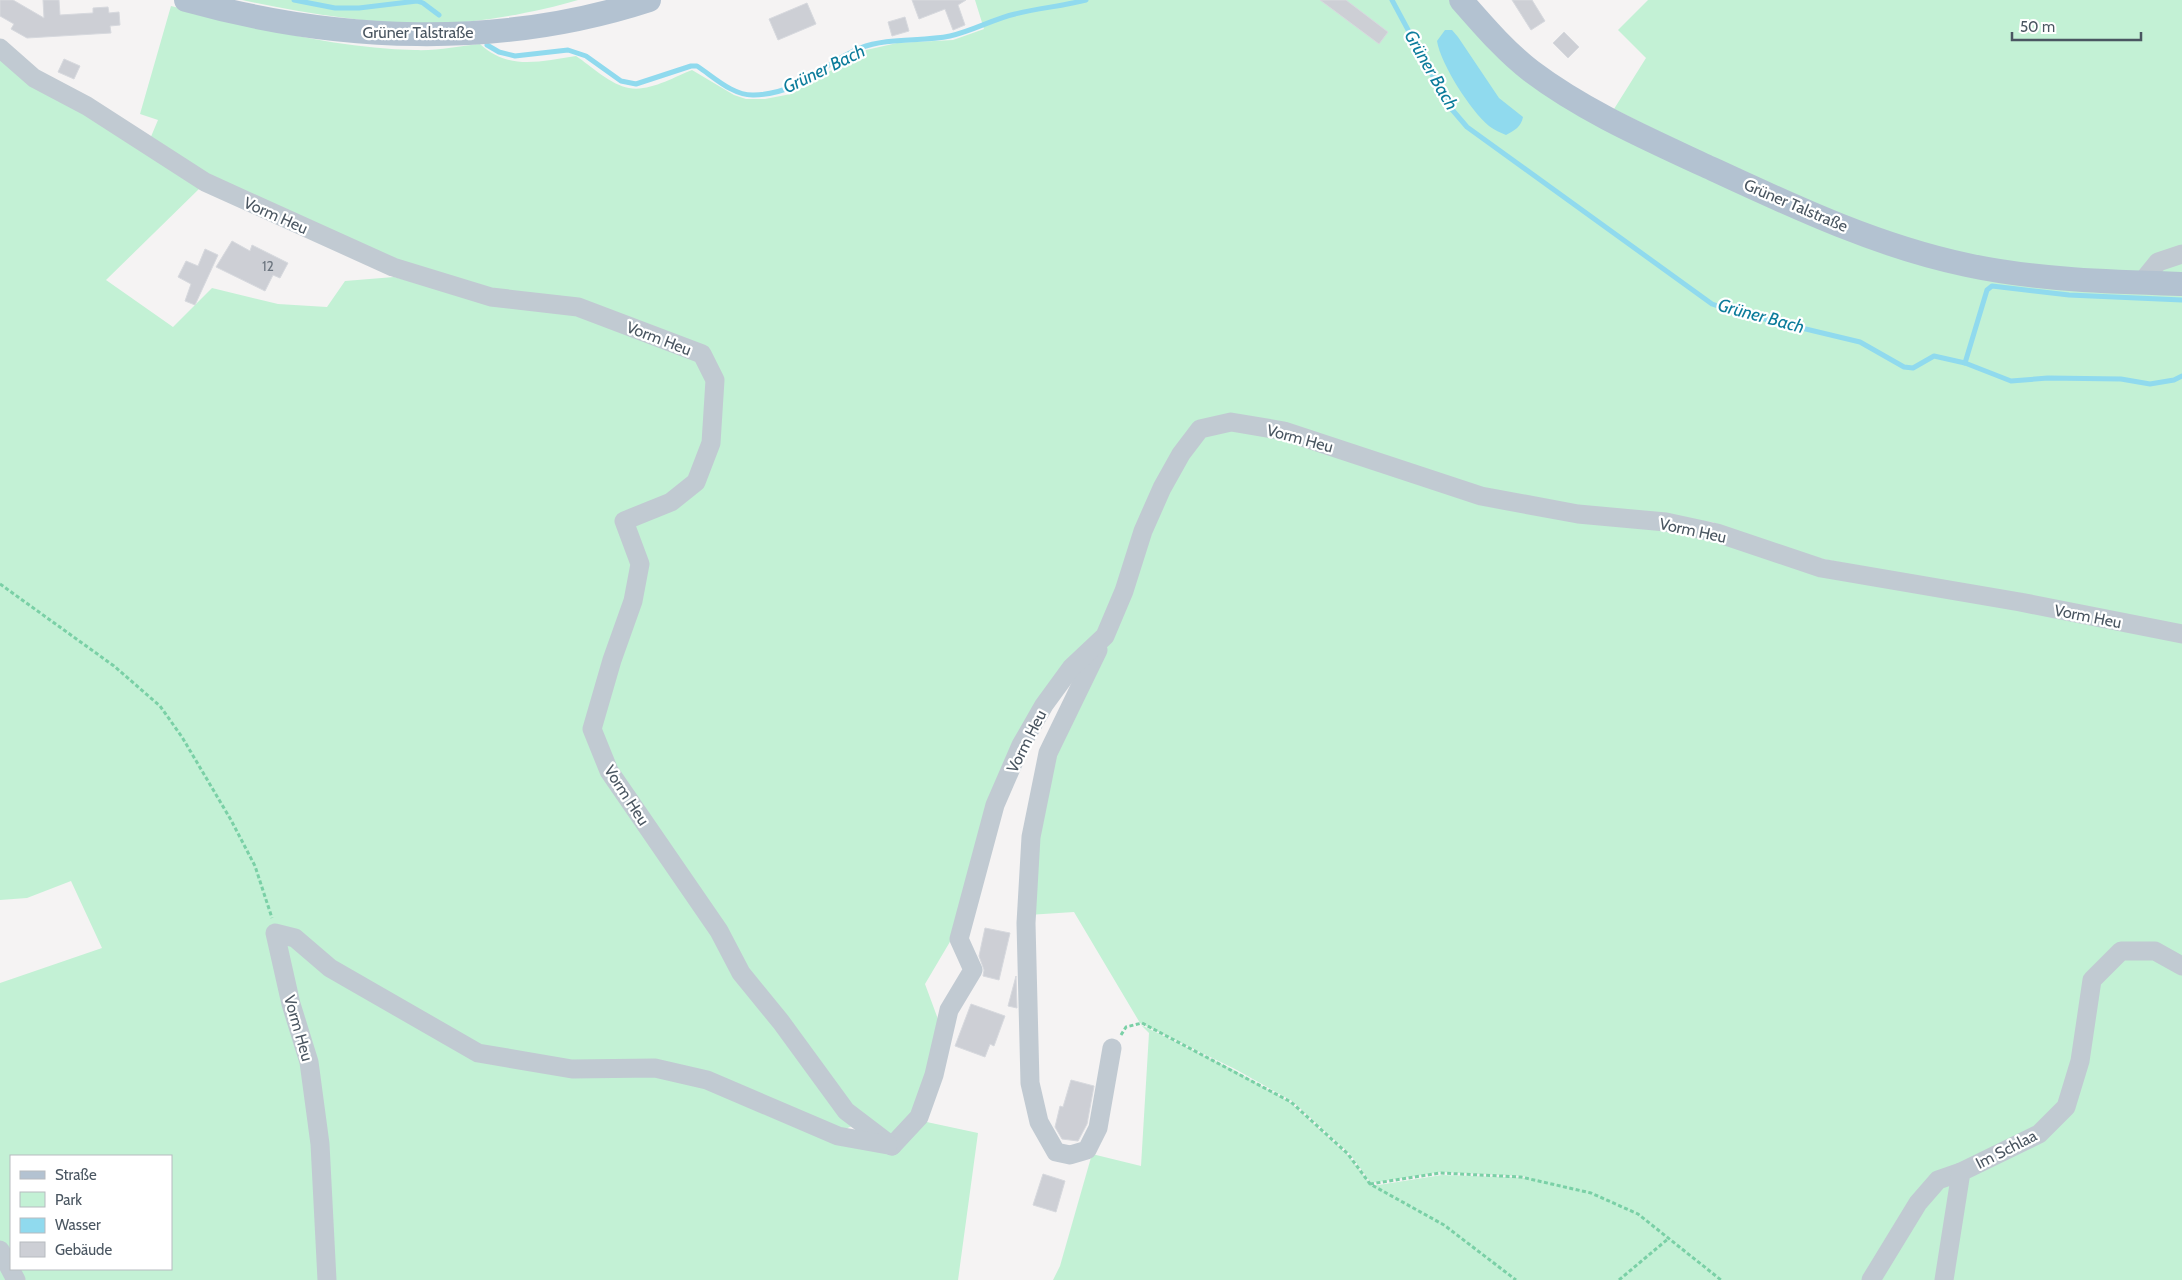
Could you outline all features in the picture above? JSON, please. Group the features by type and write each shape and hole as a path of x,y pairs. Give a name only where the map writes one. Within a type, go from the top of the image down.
{"main road":[{"name":"Grüner Talstraße","path":"186,0 272,21 374,34 438,34 532,26 600,14 649,0"},
{"name":"Grüner Talstraße","path":"1461,0 1506,49 1530,70 1566,94 1645,137 1794,207 1904,248 1968,265 2051,277 2182,284"}],"street":[{"name":"Vorm Heu","path":"0,48 34,78 87,106 205,182 393,267 491,297 578,307 702,354 716,380 711,443 696,482 671,502 624,521 640,564 633,600 612,660 592,729 609,771 719,931 741,973 781,1022 846,1111 892,1146 919,1118 934,1075 950,1010 973,970 959,939 995,805 1021,745 1044,705 1071,668 1105,636 1124,591 1143,531 1162,488 1181,454 1200,429 1231,422 1284,431 1481,496 1578,514 1666,522 1717,533 1821,568 2010,600 2182,634"},
{"path":"2140,283 2158,262 2182,254"},
{"path":"1105,636 1048,753 1031,837 1026,923 1030,1083 1039,1122 1056,1152 1070,1155 1087,1150 1098,1128 1112,1048"},
{"path":"275,933 295,938 330,968 478,1054 572,1070 655,1068 707,1080 838,1136 892,1146"},
{"name":"Vorm Heu","path":"275,933 291,1004 310,1062 320,1144 327,1280"},
{"name":"Im Schlaa","path":"1944,1280 1961,1172 2039,1134 2066,1107 2080,1060 2092,980 2121,951 2155,951 2182,966"},
{"path":"1872,1280 1918,1203 1938,1180 1961,1172"},
{"path":"0,1250 10,1269"}],"path":[{"path":"0,584 114,666 160,706 182,737 222,804 251,858 266,897 275,933"},
{"path":"1112,1048 1126,1027 1142,1023 1234,1070 1291,1102 1348,1154 1370,1184 1444,1225 1516,1280"},
{"path":"1370,1184 1440,1173 1521,1177 1591,1193 1638,1214 1721,1280"},
{"path":"1619,1280 1668,1238"}],"green space":[{"path":"242,0 578,0 503,17 445,24 427,24 381,22 334,16"},
{"path":"975,0 1449,0 1501,57 1902,257 2182,293 2182,629 1823,559 1775,546 1712,522 1667,519 1482,494 1233,421 1179,453 1103,635 1043,703 951,940 925,984 942,1030 915,1115 891,1140 848,1109 784,1021 612,770 596,728 636,603 631,527 674,506 717,444 705,350 492,292 379,257 248,198 150,139 158,120 140,114 171,6 292,35 353,45 423,50 480,44 502,58 526,62 576,56 615,83 637,89 653,86 692,70 734,95 746,99 765,99 791,94 866,50 897,43 953,40 984,29"},
{"path":"1648,0 2182,0 2182,274 2076,270 1997,262 1915,243 1887,234 1806,201 1614,109 1646,58 1618,30"},
{"path":"0,54 35,85 70,104 201,187 106,280 173,327 212,288 278,304 327,307 345,281 394,277 492,302 575,313 602,321 698,359 710,381 703,448 693,478 670,497 617,520 635,563 628,600 605,660 586,732 605,773 715,933 739,976 779,1025 852,1126 841,1131 708,1075 655,1065 572,1067 481,1050 425,1023 428,1028 479,1057 573,1072 656,1071 706,1082 839,1140 893,1151 922,1121 978,1133 958,1280 331,1280 327,1248 322,1254 323,1280 0,1280 0,983 102,948 71,881 27,898 0,900"},
{"path":"1231,425 1385,466 1665,525 1769,555 2182,637 2182,958 2155,943 2090,979 2063,1104 2037,1131 1937,1178 1868,1280 1053,1280 1060,1266 1092,1154 1141,1166 1149,1033 1141,1025 1234,1070 1290,1102 1348,1155 1372,1186 1442,1175 1531,1178 1441,1172 1371,1183 1350,1154 1292,1101 1235,1069 1140,1023 1074,912 1028,915 1045,774 1147,532 1200,435"},
{"path":"2122,953 2155,954 2182,968 2182,1280 1947,1280 1964,1175 2069,1108 2094,981"},
{"path":"1957,1176 1942,1280 1874,1280 1920,1205"}],"water":[{"path":"1445,30 1452,30 1499,98 1523,117 1515,130 1506,135 1493,129 1466,99 1450,74 1440,51 1437,41"}],"building":[{"path":"0,0 13,0 44,18 43,0 59,0 60,15 93,13 93,8 108,7 109,13 119,12 120,25 110,26 111,33 27,38 11,29 14,24 0,16"},
{"path":"912,0 966,0 958,5 965,25 953,30 945,9 919,19"},
{"path":"1320,0 1346,0 1388,32 1379,44"},
{"path":"1512,0 1532,0 1545,21 1531,30"},
{"path":"807,3 816,24 778,40 769,19"},
{"path":"905,17 909,31 892,36 888,22"},
{"path":"1564,32 1579,47 1568,58 1553,43"},
{"path":"64,59 80,66 74,79 58,72"},
{"path":"232,241 250,251 252,245 288,263 280,278 273,275 265,291 216,267"},
{"path":"205,249 218,255 195,305 185,301 191,284 178,277 186,261 198,266"},
{"path":"985,928 1010,933 999,980 983,976 984,970 979,956"},
{"path":"1016,976 1017,1008 1008,1006"},
{"path":"971,1004 1005,1016 994,1046 990,1044 985,1057 955,1046"},
{"path":"1071,1080 1094,1086 1087,1124 1078,1141 1062,1139 1055,1127 1060,1106 1063,1107"},
{"path":"1043,1174 1065,1181 1056,1212 1033,1205"}],"waterway":[{"name":"Grüner Bach","path":"294,0 335,8 359,8 417,1 423,3 439,15"},
{"name":"Grüner Bach","path":"487,45 499,52 515,56 568,50 586,56 621,81 636,84 691,66 697,66 731,89 754,95 770,93 797,84 860,48 882,42 950,36 1015,14 1086,0"},
{"name":"Grüner Bach","path":"1392,0 1449,106 1467,127 1712,304 1735,312 1860,342 1904,367 1913,368 1934,356 1965,363 2011,381 2048,378 2121,379 2150,384 2174,380 2182,376"},
{"path":"1965,363 1987,290 1992,286 2069,295 2182,300"}]}
